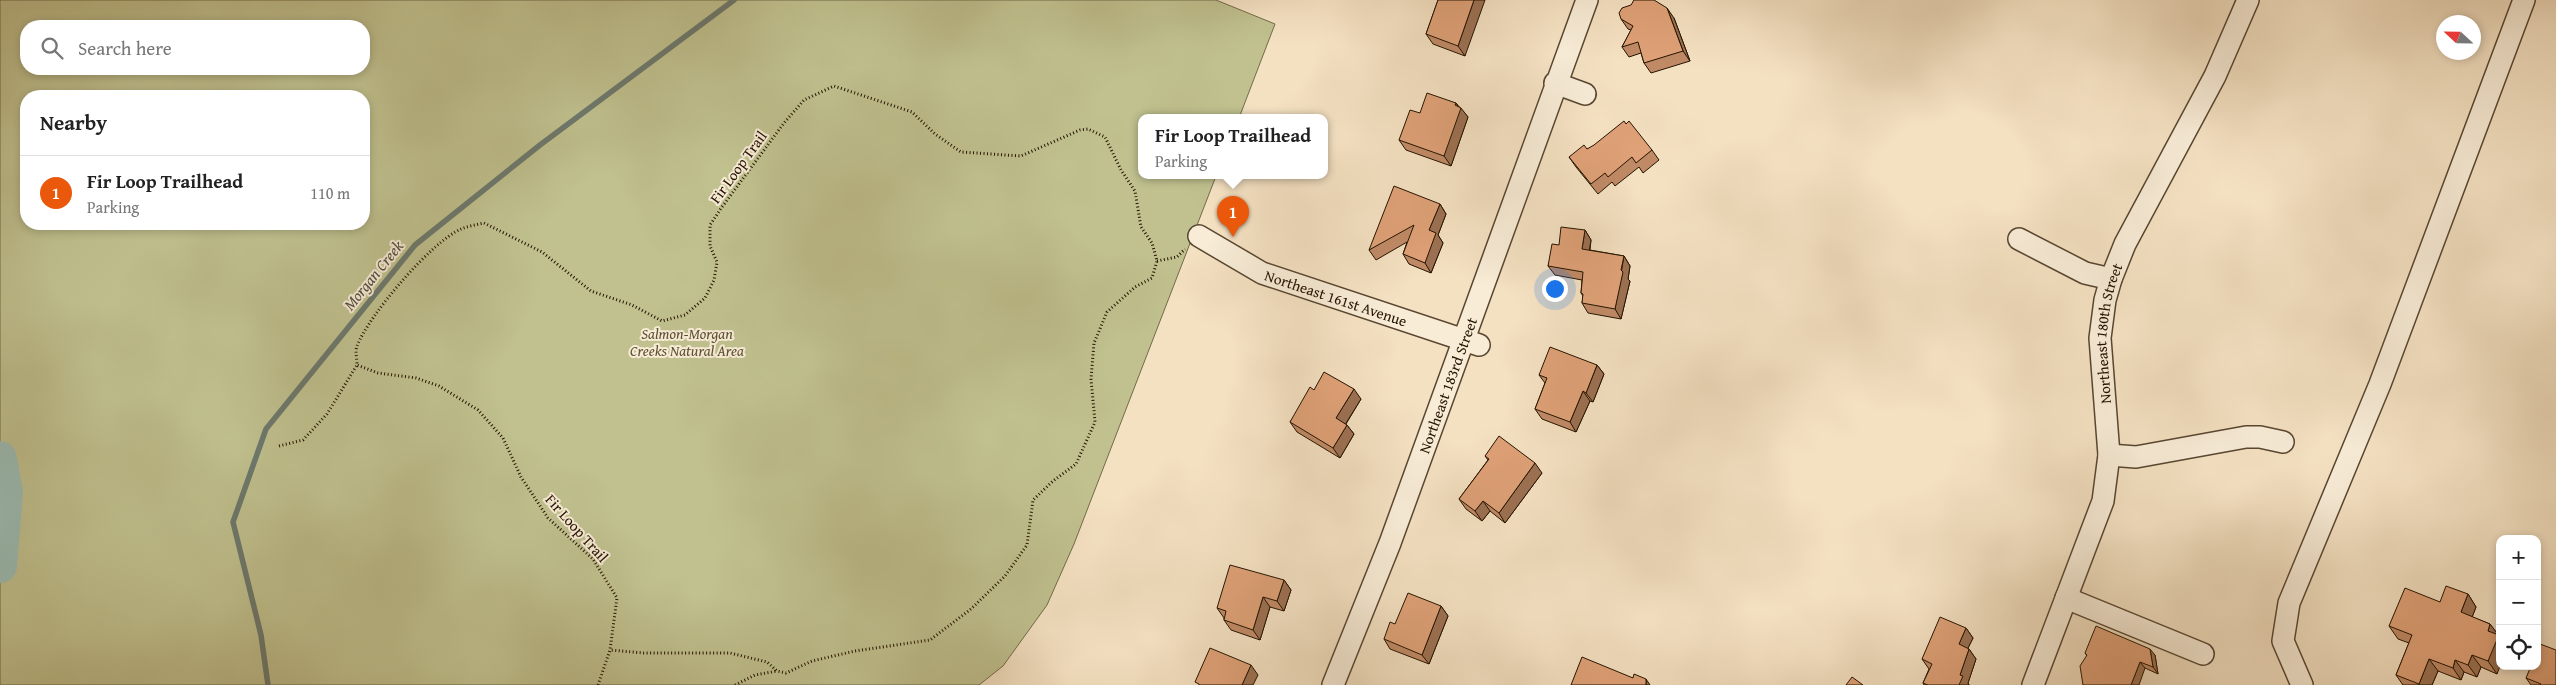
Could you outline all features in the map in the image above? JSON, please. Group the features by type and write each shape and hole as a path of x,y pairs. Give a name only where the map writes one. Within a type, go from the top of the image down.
{"street":[{"name":"Northeast 183rd Street","path":"1332,685 1472,343 1555,83 1586,0"},
{"name":"Northeast 180th Street","path":"2033,685 2103,501 2109,455 2100,338 2111,279 2125,244 2222,62 2248,0"},
{"path":"2302,685 2283,641 2290,603 2380,384 2524,0"},
{"path":"1555,83 1584,94"},
{"name":"Northeast 161st Avenue","path":"1199,236 1262,273 1472,343"},
{"path":"2019,239 2085,272 2111,279"},
{"path":"2109,455 2136,457 2246,438 2260,437 2283,442"},
{"path":"2066,598 2203,654"}],"path":[{"name":"Fir Loop Trail","path":"598,685 610,650 617,598 593,559 548,518 520,477 503,438 478,410 439,386 416,378 378,373 357,365 356,347 391,294 433,248 461,229 484,223 542,252 591,291 632,305 662,322 686,315 705,298 714,280 717,262 710,246 710,225 784,124 804,100 834,86 912,112 935,134 961,152 1021,156 1080,130 1088,129 1105,137 1121,170 1135,191 1141,227 1152,243 1157,261"},
{"path":"735,685 754,675 777,671 786,673 812,661 855,651 930,640 971,610 1005,576 1026,545 1033,500 1053,480 1076,464 1095,422 1091,378 1094,343 1107,312 1135,287 1152,278 1157,261 1177,257 1199,236"},
{"path":"279,446 303,440 328,414 357,365"},
{"path":"610,650 644,653 730,654 767,662 777,671"}],"green space":[{"name":"Salmon-Morgan Creeks Natural Area","path":"0,0 1216,0 1275,24 1241,114 1138,114 1138,179 1215,179 1074,544 1047,605 1003,666 979,685 0,685"}],"building":[{"path":"1438,0 1474,0 1458,46 1426,34"},
{"path":"1634,0 1654,0 1667,8 1683,51 1644,63 1638,42 1622,47 1633,26 1621,19 1619,13 1622,8 1631,5"},
{"path":"1427,93 1456,103 1455,105 1461,108 1444,156 1399,140 1410,110 1420,113"},
{"path":"1624,121 1626,124 1629,121 1652,150 1636,163 1632,157 1608,177 1605,173 1591,184 1569,157 1584,145 1587,149 1594,145"},
{"path":"1394,186 1440,204 1429,230 1436,233 1425,263 1403,254 1414,225 1369,250"},
{"path":"1561,227 1585,230 1582,249 1624,256 1621,270 1623,272 1615,309 1582,303 1583,272 1548,266 1552,244 1559,245"},
{"path":"1550,347 1597,365 1586,393 1583,391 1570,422 1535,409 1547,378 1539,375"},
{"path":"1324,372 1354,389 1336,418 1347,425 1333,448 1290,422 1310,387 1314,390"},
{"path":"1499,436 1535,463 1499,513 1483,501 1475,511 1459,499 1489,459 1485,456"},
{"path":"1230,565 1284,580 1277,601 1263,597 1253,630 1224,620 1226,611 1217,608"},
{"path":"2446,586 2468,594 2461,612 2490,624 2488,631 2496,634 2496,642 2488,661 2472,655 2468,665 2455,660 2453,668 2429,659 2419,684 2396,675 2412,635 2389,626 2405,588 2440,602"},
{"path":"1408,593 1441,606 1422,655 1384,639 1390,622 1395,624"},
{"path":"1940,617 1966,628 1959,644 1969,649 1960,675 1963,676 1959,685 1928,685 1923,683 1932,664 1922,659"},
{"path":"2096,626 2150,649 2153,667 2140,662 2131,685 2083,685 2080,666 2087,655 2085,653"},
{"path":"2541,644 2556,650 2556,685 2540,685 2526,678 2529,670 2541,670"},
{"path":"1210,648 1251,665 1242,685 1199,685 1195,682"},
{"path":"1582,657 1633,678 1634,674 1646,679 1646,685 1571,685"},
{"path":"1852,677 1863,685 1846,685"}],"waterway":[{"name":"Morgan Creek","path":"268,685 261,635 233,522 266,429 415,245 540,145 734,0"},
{"path":"0,458 6,493 0,566"}],"place":[{"name":"Fir Loop Trailhead","path":"1233,237"}]}
